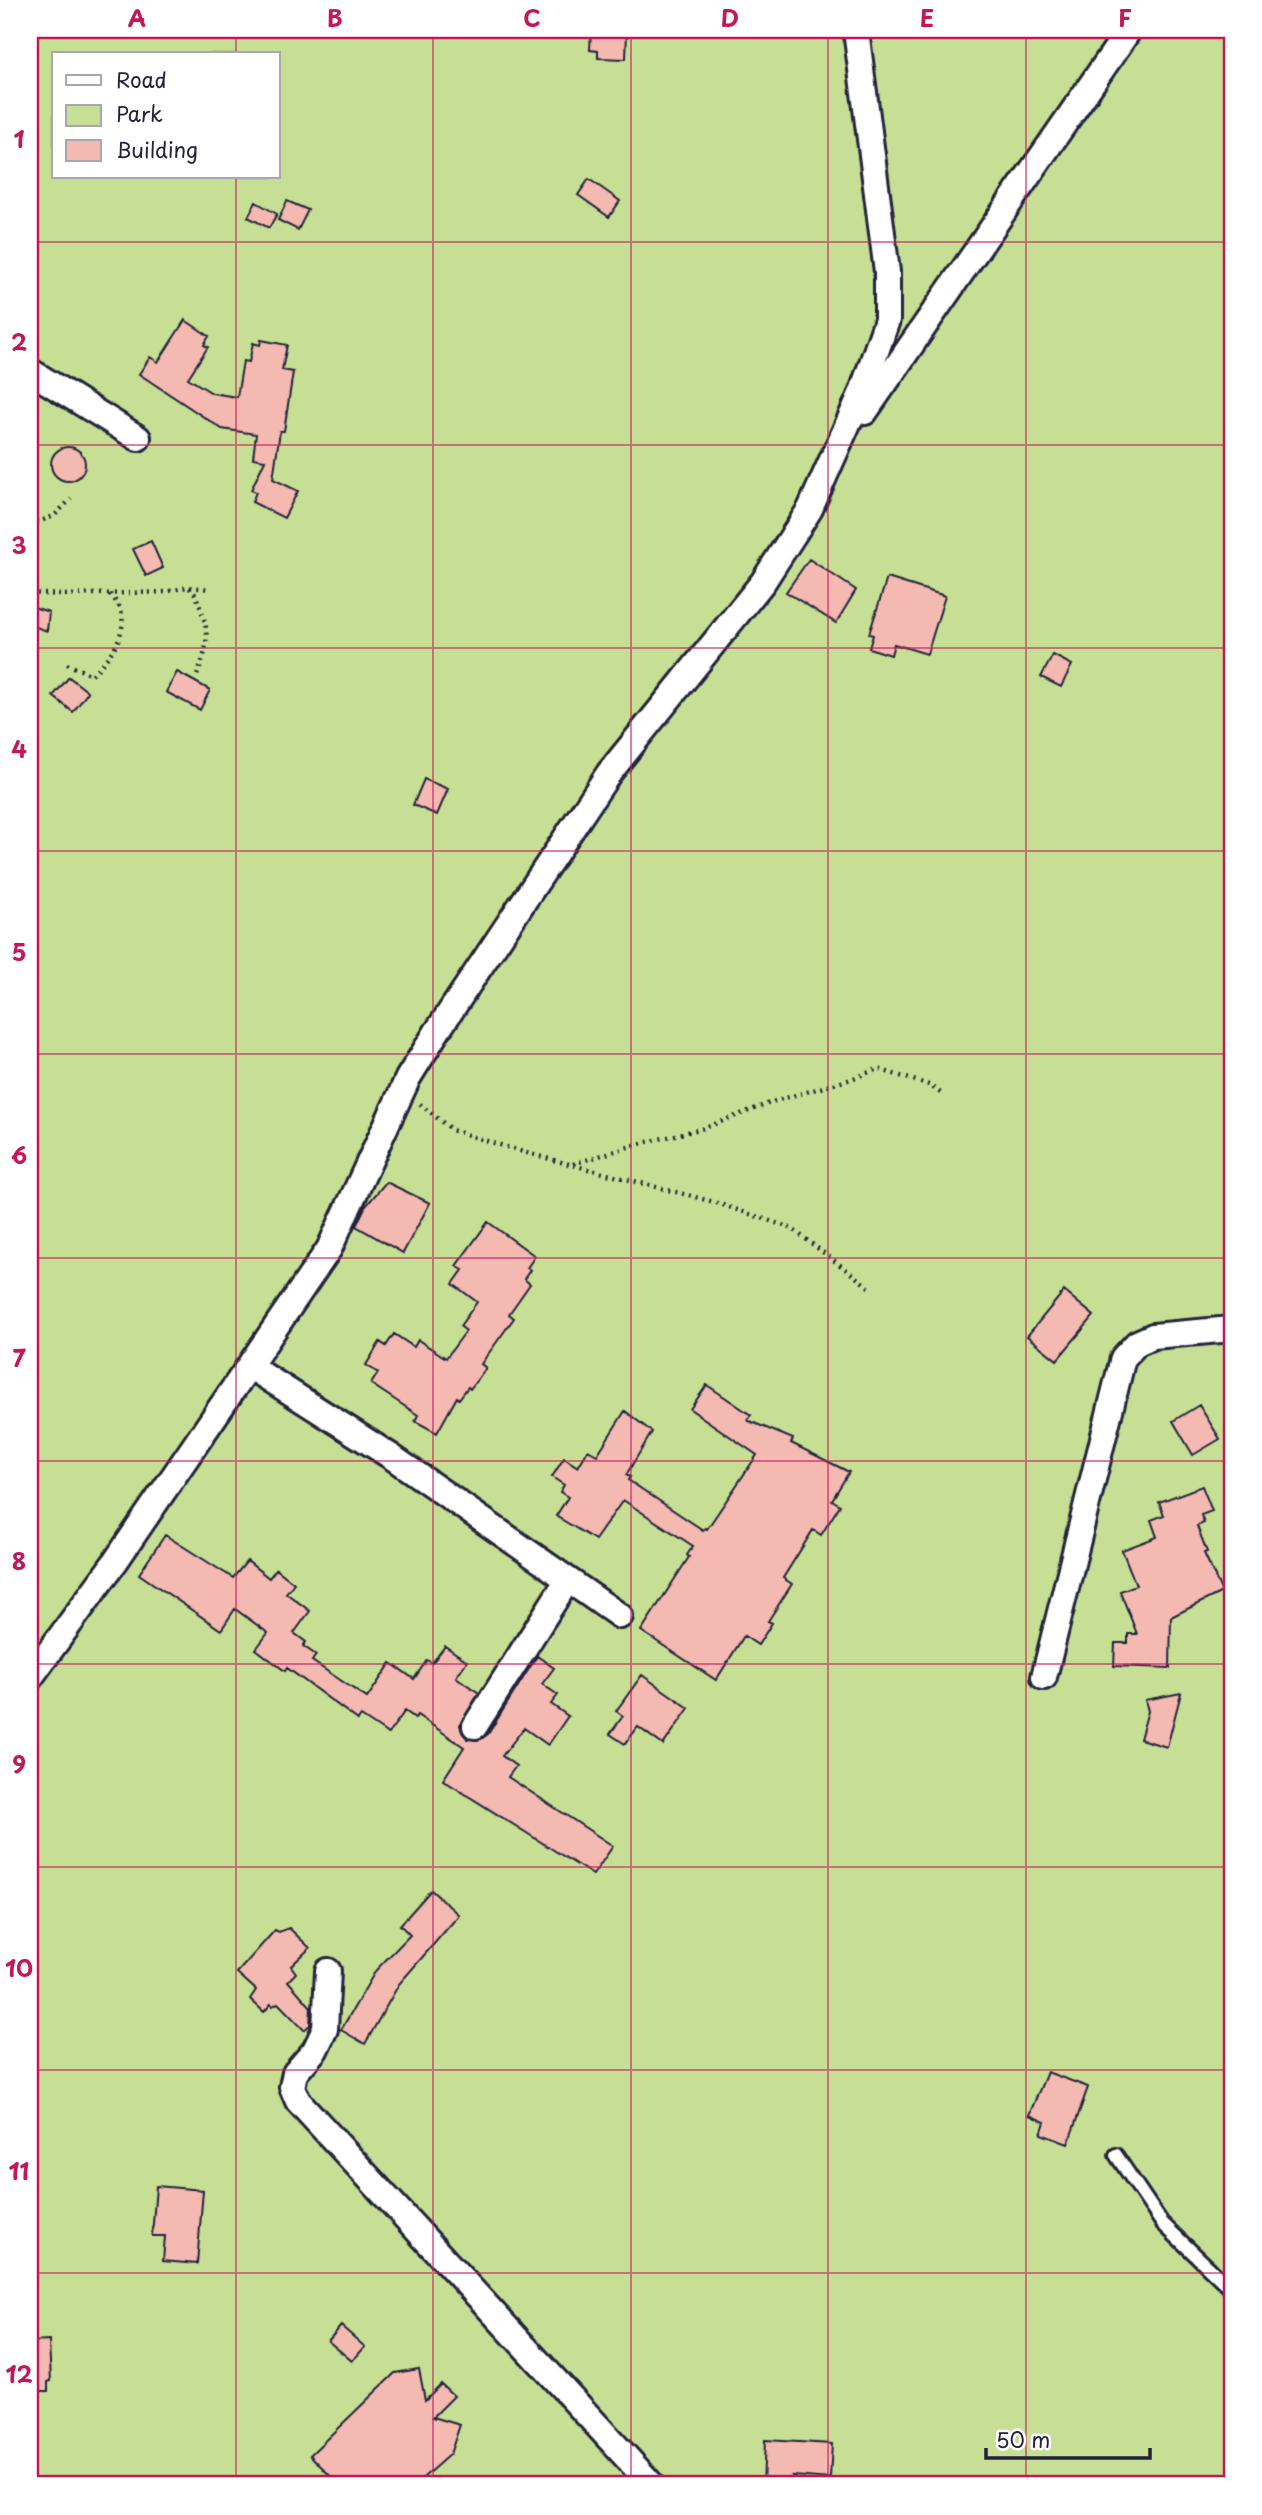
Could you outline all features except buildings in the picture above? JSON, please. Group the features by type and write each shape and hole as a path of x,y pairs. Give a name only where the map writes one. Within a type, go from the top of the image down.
{"street":[{"path":"30,1678 115,1562 329,1249 403,1090 436,1033 609,773 763,582 810,509 862,392 887,320 887,272 856,30"},
{"path":"832,459 1129,30"},
{"path":"30,371 138,438"},
{"path":"1044,1677 1122,1358 1137,1343 1153,1336 1232,1329"},
{"path":"249,1366 392,1457 620,1616"},
{"path":"475,1726 568,1581"},
{"path":"328,1970 325,2029 315,2050 295,2073 292,2087 298,2101 652,2485"}],"lane":[{"path":"1116,2155 1162,2223 1232,2290"}],"path":[{"path":"30,525 54,516 71,499"},
{"path":"30,593 61,595 165,592 187,587 211,589"},
{"path":"187,587 195,591 208,627 204,657 196,678"},
{"path":"68,664 92,675 113,652 122,627 121,609 108,592"},
{"path":"572,1164 704,1128 775,1101 878,1069 929,1085 942,1094"},
{"path":"403,1090 452,1130 523,1152 714,1202 791,1227 869,1287"}],"green space":[{"path":"30,30 1232,30 1232,2485 30,2485"}]}
